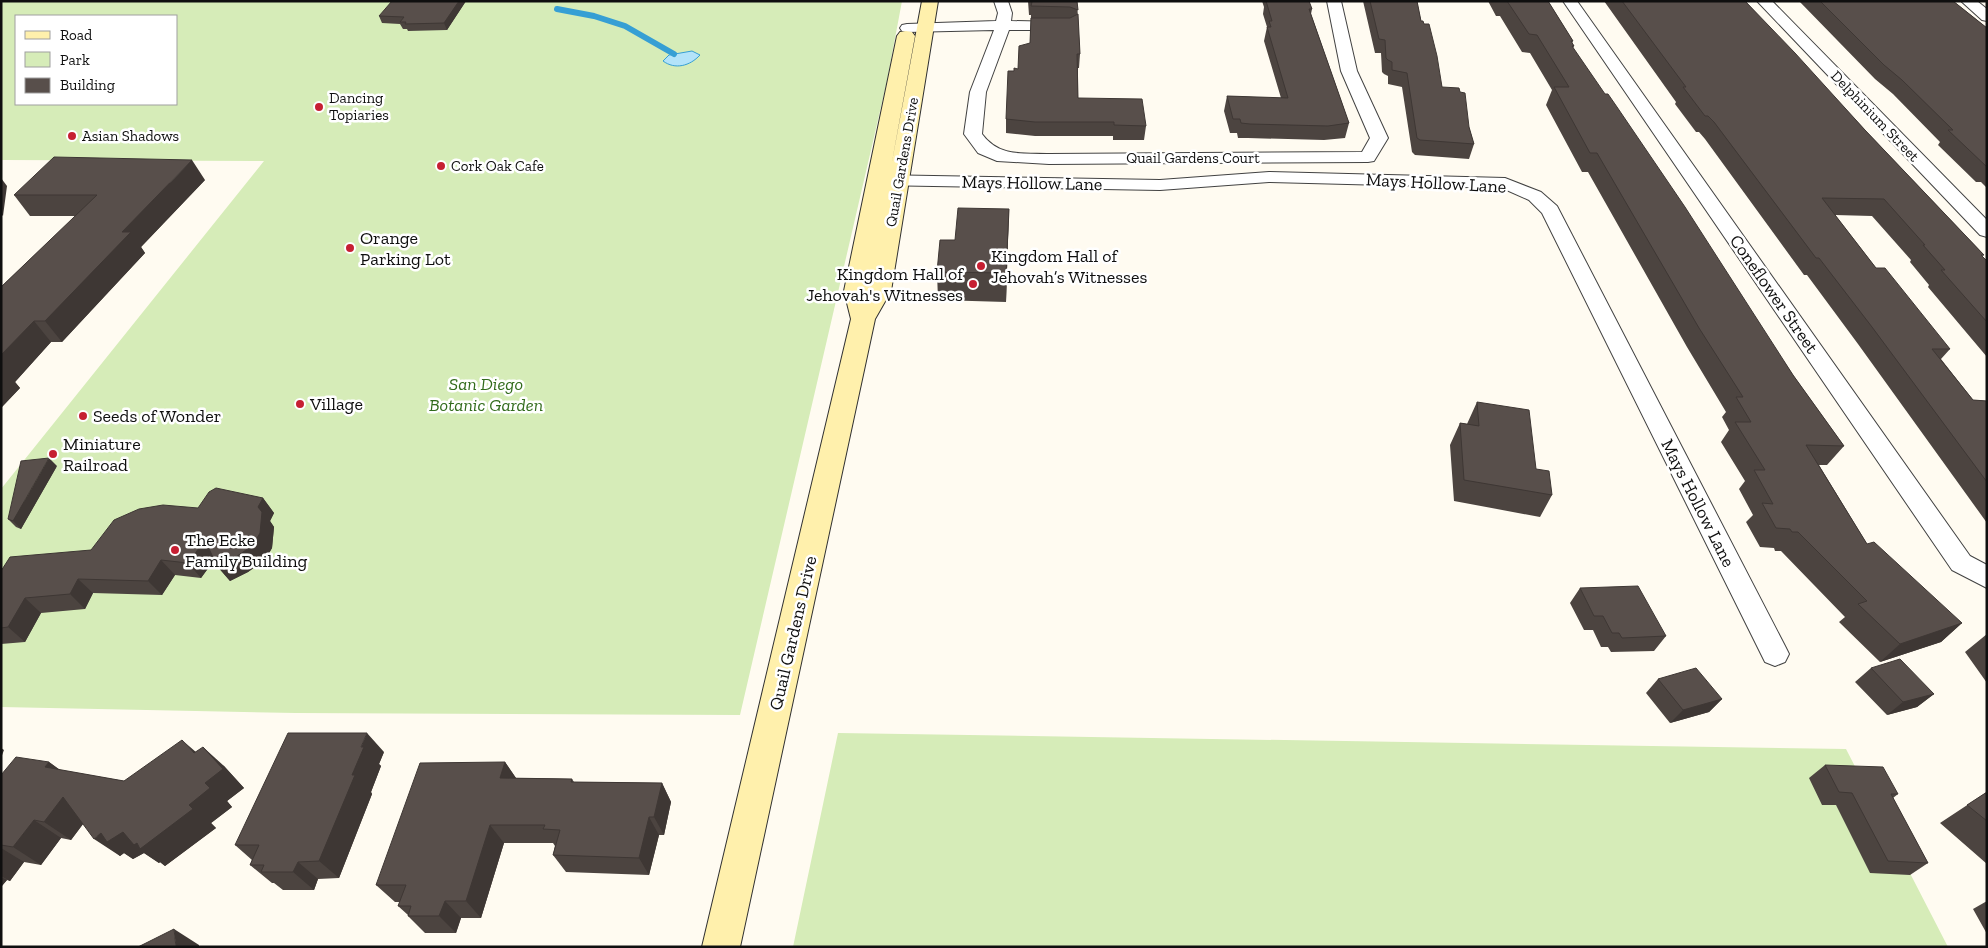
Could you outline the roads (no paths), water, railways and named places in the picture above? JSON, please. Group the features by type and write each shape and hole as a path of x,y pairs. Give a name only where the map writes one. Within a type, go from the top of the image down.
{"main road":[{"name":"Quail Gardens Drive","path":"721,947 863,319 856,292 888,180 915,22 930,1"}],"street":[{"name":"Quail Gardens Court","path":"1001,1 1005,13 1000,37 978,92 973,134 984,149 1003,157 1059,159 1368,156 1379,138 1349,71 1334,1"},
{"name":"Coneflower Street","path":"1570,1 1961,563 1987,578"},
{"name":"Delphinium Street","path":"1764,1 1987,231"},
{"path":"1968,1 1987,16"},
{"path":"915,22 1002,26 1069,26"},
{"name":"Mays Hollow Lane","path":"888,180 1160,185 1269,177 1505,183 1535,196 1550,210 1775,654"}],"water":[{"path":"692,51 700,55 692,62 682,66 668,64 663,61 669,55"}],"waterway":[{"path":"557,9 594,16 625,26 674,54"}],"place":[{"name":"Dancing Topiaries","path":"319,107"},
{"name":"Asian Shadows","path":"72,136"},
{"name":"Cork Oak Cafe","path":"441,166"},
{"name":"Orange Parking Lot","path":"350,248"},
{"name":"Kingdom Hall of Jehovah’s Witnesses","path":"981,266"},
{"name":"Kingdom Hall of Jehovah's Witnesses","path":"973,284"},
{"name":"Village","path":"300,404"},
{"name":"Seeds of Wonder","path":"83,416"},
{"name":"Miniature Railroad","path":"53,454"},
{"name":"The Ecke Family Building","path":"175,550"}],"park label":[{"name":"San Diego Botanic Garden","path":"486,394"}]}
